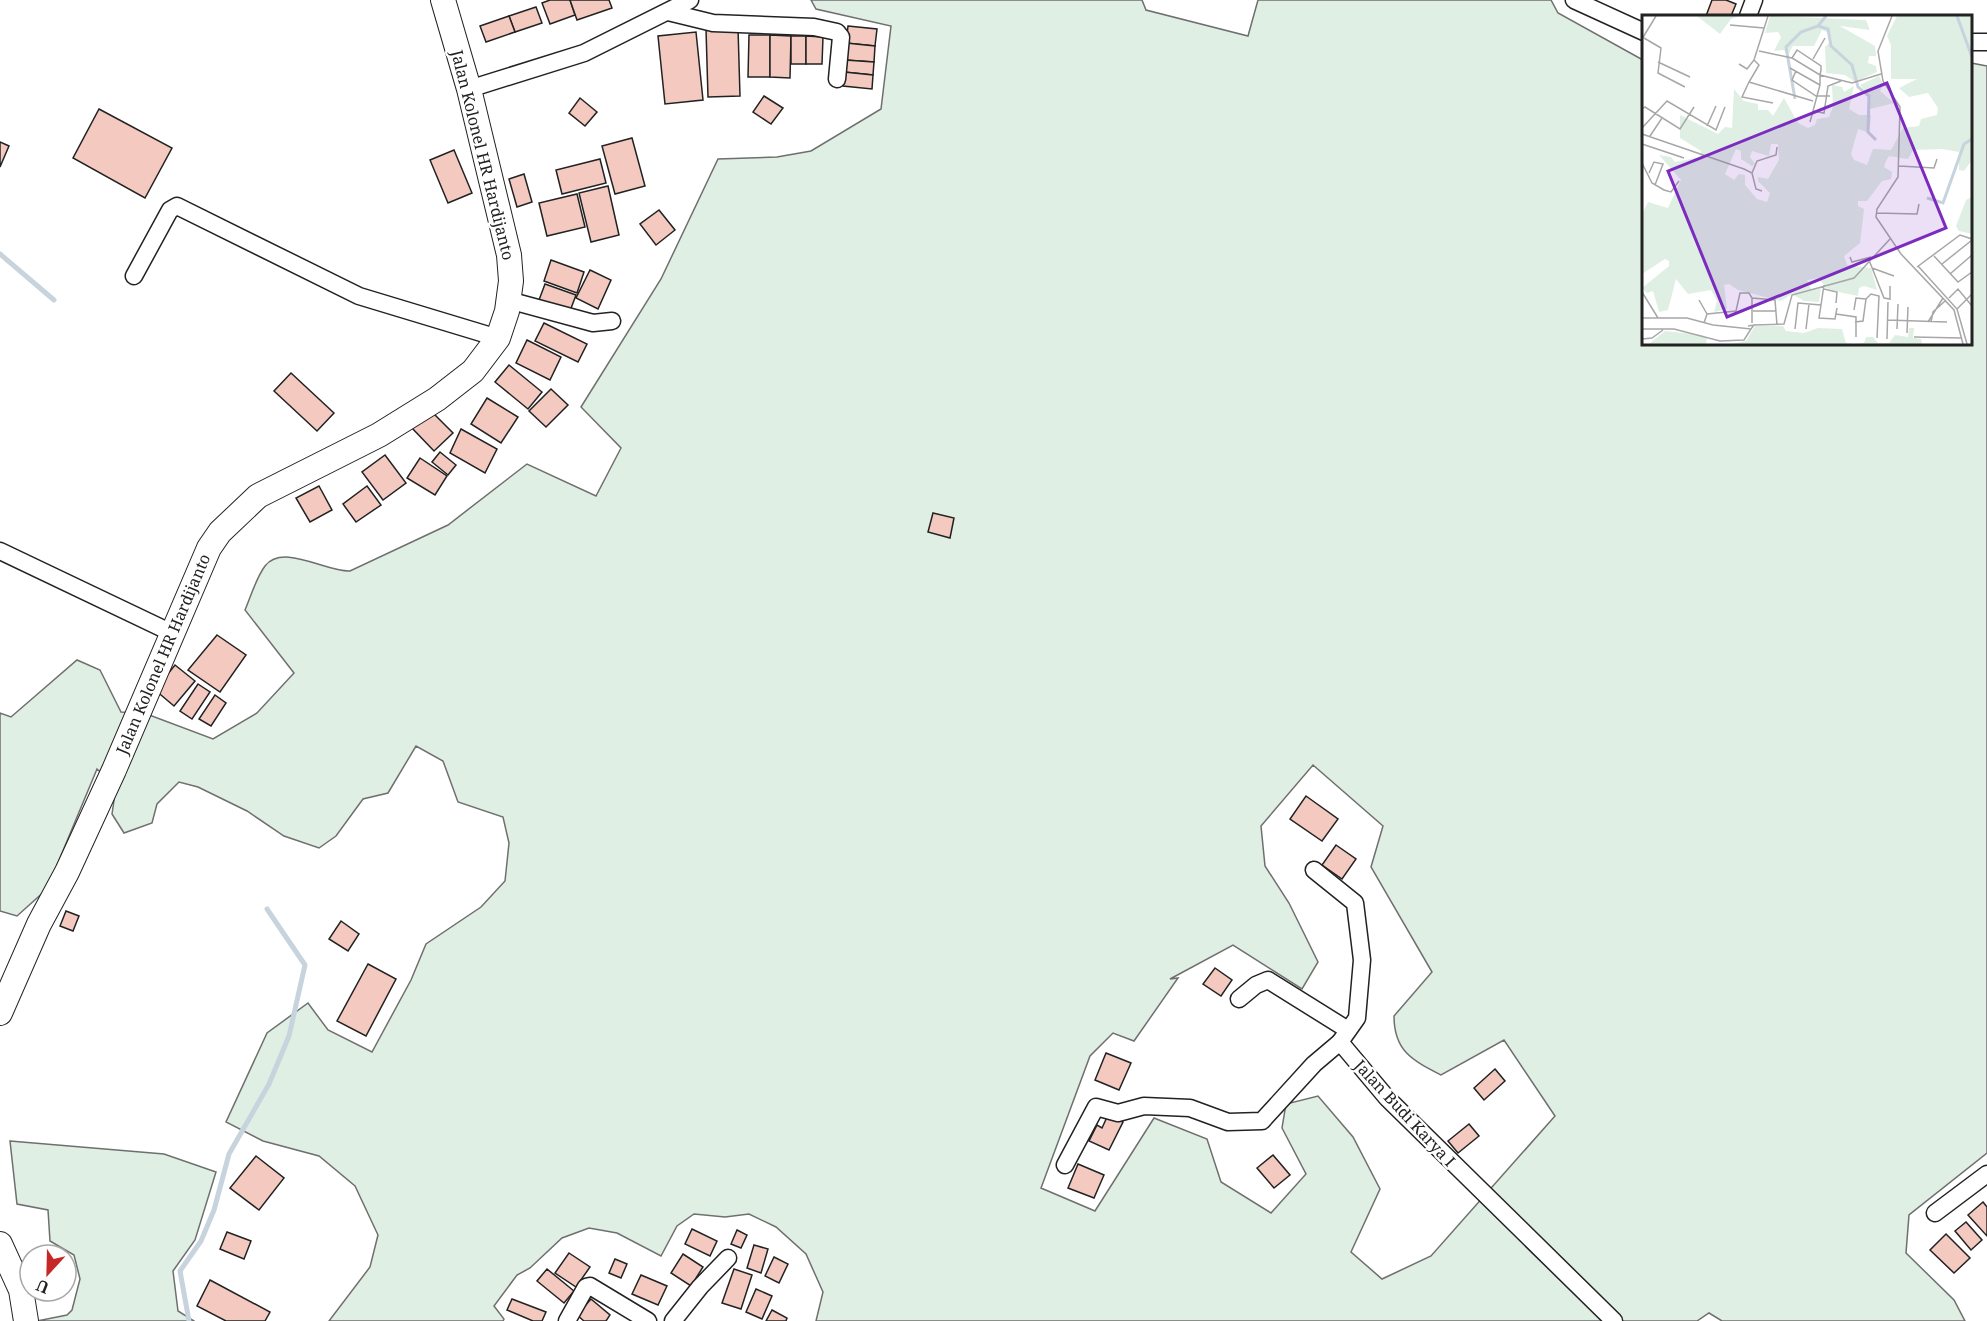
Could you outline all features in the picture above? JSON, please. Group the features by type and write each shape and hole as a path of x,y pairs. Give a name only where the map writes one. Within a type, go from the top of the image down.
{"main road":[{"name":"Jalan Kolonel HR Hardijanto","path":"0,1013 39,924 67,872 114,770 209,548 220,532 258,496 379,435 437,399 473,370 498,338 508,300 510,255 469,89 443,0"},
{"path":"0,1244 21,1290 26,1321"}],"street":[{"path":"469,89 584,52 690,0"},
{"path":"1574,0 1642,32"},
{"path":"1748,15 1754,0"},
{"path":"668,12 713,23 821,27 837,32 841,37 837,79"},
{"path":"134,276 170,210 177,206 359,296 498,338"},
{"path":"508,300 593,323 612,321"},
{"path":"0,551 172,633"},
{"path":"1065,1165 1096,1107 1118,1113 1144,1106 1190,1108 1228,1122 1262,1121 1314,1064 1344,1036 1357,1018 1362,960 1355,903 1314,870"},
{"name":"Jalan Budi Karya I","path":"1239,999 1256,985 1268,980 1344,1036 1387,1098 1614,1321"},
{"path":"1935,1213 1987,1174"},
{"path":"678,1320 700,1287 728,1258"},
{"path":"567,1321 588,1286 648,1321"}],"green space":[{"path":"811,0 1142,0 1146,10 1248,36 1258,0 1551,0 1558,13 1642,59 1642,345 1972,345 1972,63 1987,66 1987,1153 1909,1215 1906,1253 1954,1300 1965,1321 1722,1321 1709,1313 1697,1321 816,1321 823,1292 806,1254 776,1227 749,1214 725,1217 694,1214 677,1226 661,1256 617,1233 589,1228 562,1238 530,1268 517,1275 494,1306 504,1319 503,1321 329,1321 370,1267 378,1235 355,1186 319,1156 263,1141 226,1122 267,1033 308,1003 328,1030 372,1052 411,980 426,944 481,907 505,881 509,843 503,817 458,802 443,761 416,746 388,793 363,799 336,836 319,848 284,836 247,811 198,787 179,782 157,804 152,823 124,833 112,814 116,787 97,769 47,889 17,916 0,911 0,713 11,717 77,660 100,670 121,712 144,713 213,739 257,713 294,673 245,610 259,576 265,566 273,560 282,557 293,558 350,571 448,525 527,464 596,496 621,448 581,407 661,279 718,159 777,157 811,151 881,109 891,26 816,9","holes":["1313,765 1383,826 1371,867 1432,972 1394,1016 1397,1038 1401,1046 1413,1059 1441,1075 1504,1040 1555,1116 1431,1256 1382,1279 1351,1252 1380,1189 1353,1137 1318,1096 1286,1104 1282,1128 1306,1174 1271,1213 1221,1182 1207,1139 1154,1118 1095,1211 1041,1188 1090,1056 1113,1033 1134,1041 1178,978 1170,979 1233,945 1302,989 1318,962 1289,903 1265,866 1261,826"]},
{"path":"10,1141 164,1154 216,1172 195,1240 173,1271 178,1311 194,1321 37,1321 67,1315 72,1310 74,1303 78,1303 80,1279 78,1243 50,1241 48,1210 17,1204"}],"building":[{"path":"550,0 570,0 575,15 550,24 542,3"},
{"path":"570,0 609,0 612,8 577,20"},
{"path":"1712,0 1726,0 1736,4 1731,15 1706,15"},
{"path":"536,7 542,23 515,32 509,16"},
{"path":"509,16 515,32 486,42 480,26"},
{"path":"848,26 877,29 875,46 846,43"},
{"path":"738,28 740,96 708,97 706,29"},
{"path":"696,32 703,100 665,104 658,36"},
{"path":"749,35 770,35 770,77 748,77"},
{"path":"770,35 791,36 790,78 770,77"},
{"path":"791,36 806,36 806,64 791,64"},
{"path":"806,36 823,37 822,64 806,64"},
{"path":"846,43 875,46 874,62 845,60"},
{"path":"845,60 874,62 873,75 844,72"},
{"path":"844,72 873,75 872,89 843,86"},
{"path":"764,96 783,108 771,124 753,112"},
{"path":"580,98 597,112 585,126 569,113"},
{"path":"99,109 172,148 145,198 73,158"},
{"path":"632,138 645,186 615,194 602,146"},
{"path":"0,142 9,146 0,167"},
{"path":"454,150 472,193 448,203 430,160"},
{"path":"600,159 606,183 562,194 556,170"},
{"path":"524,174 532,202 517,207 509,179"},
{"path":"608,186 619,235 591,242 579,193"},
{"path":"577,194 585,227 547,236 539,203"},
{"path":"659,210 675,230 656,245 640,224"},
{"path":"551,260 584,272 577,293 544,281"},
{"path":"590,270 611,280 598,309 576,298"},
{"path":"545,284 576,295 570,311 539,300"},
{"path":"544,323 587,344 578,362 535,341"},
{"path":"527,340 561,357 550,380 516,363"},
{"path":"509,365 542,392 528,409 495,382"},
{"path":"291,373 334,413 317,431 274,391"},
{"path":"551,389 568,405 546,427 529,411"},
{"path":"487,398 518,417 501,443 471,424"},
{"path":"430,410 453,433 434,451 411,427"},
{"path":"461,429 497,449 485,473 450,453"},
{"path":"440,452 456,465 448,475 432,462"},
{"path":"385,455 406,483 383,500 362,472"},
{"path":"420,458 447,476 435,495 407,478"},
{"path":"319,486 332,510 310,522 296,498"},
{"path":"367,486 381,505 356,522 343,504"},
{"path":"933,513 954,518 950,538 928,532"},
{"path":"217,635 246,655 220,692 188,670"},
{"path":"175,665 195,681 174,706 155,690"},
{"path":"198,684 210,692 192,719 180,711"},
{"path":"215,695 226,703 211,726 199,719"},
{"path":"1306,796 1338,819 1322,841 1290,819"},
{"path":"1336,845 1356,859 1342,879 1322,865"},
{"path":"66,911 79,916 73,931 60,926"},
{"path":"341,921 359,934 348,951 329,939"},
{"path":"368,964 396,979 366,1036 337,1021"},
{"path":"1215,968 1232,980 1221,996 1203,984"},
{"path":"1106,1053 1131,1063 1119,1090 1095,1080"},
{"path":"1495,1069 1505,1081 1484,1100 1474,1088"},
{"path":"1108,1115 1123,1122 1109,1150 1089,1141 1097,1125 1102,1128"},
{"path":"1469,1124 1479,1136 1458,1153 1448,1141"},
{"path":"1273,1155 1290,1175 1274,1188 1257,1168"},
{"path":"256,1156 284,1178 259,1210 230,1188"},
{"path":"1078,1164 1104,1175 1094,1198 1068,1188"},
{"path":"1983,1202 1987,1207 1987,1236 1968,1215"},
{"path":"1966,1222 1982,1240 1971,1250 1955,1231"},
{"path":"692,1229 717,1241 710,1256 685,1244"},
{"path":"737,1230 747,1235 741,1248 731,1244"},
{"path":"227,1232 251,1241 244,1259 220,1249"},
{"path":"1946,1234 1970,1258 1954,1273 1930,1250"},
{"path":"754,1245 768,1249 761,1273 747,1268"},
{"path":"569,1253 590,1267 576,1287 555,1273"},
{"path":"683,1254 703,1267 691,1286 671,1273"},
{"path":"774,1257 788,1264 779,1283 765,1276"},
{"path":"615,1259 627,1264 621,1278 609,1273"},
{"path":"547,1269 574,1291 564,1303 537,1281"},
{"path":"734,1269 752,1275 741,1309 722,1303"},
{"path":"641,1275 667,1286 658,1305 632,1294"},
{"path":"210,1280 270,1312 265,1321 226,1321 197,1306"},
{"path":"756,1289 772,1296 762,1319 746,1312"},
{"path":"512,1299 546,1312 542,1321 533,1321 507,1310"},
{"path":"591,1299 610,1315 606,1321 584,1321 577,1315"},
{"path":"772,1310 787,1318 786,1321 766,1321"}],"waterway":[{"path":"0,254 54,300"},
{"path":"189,1321 180,1271 201,1241 214,1210 229,1154 269,1084 289,1036 305,965 267,909"}]}
